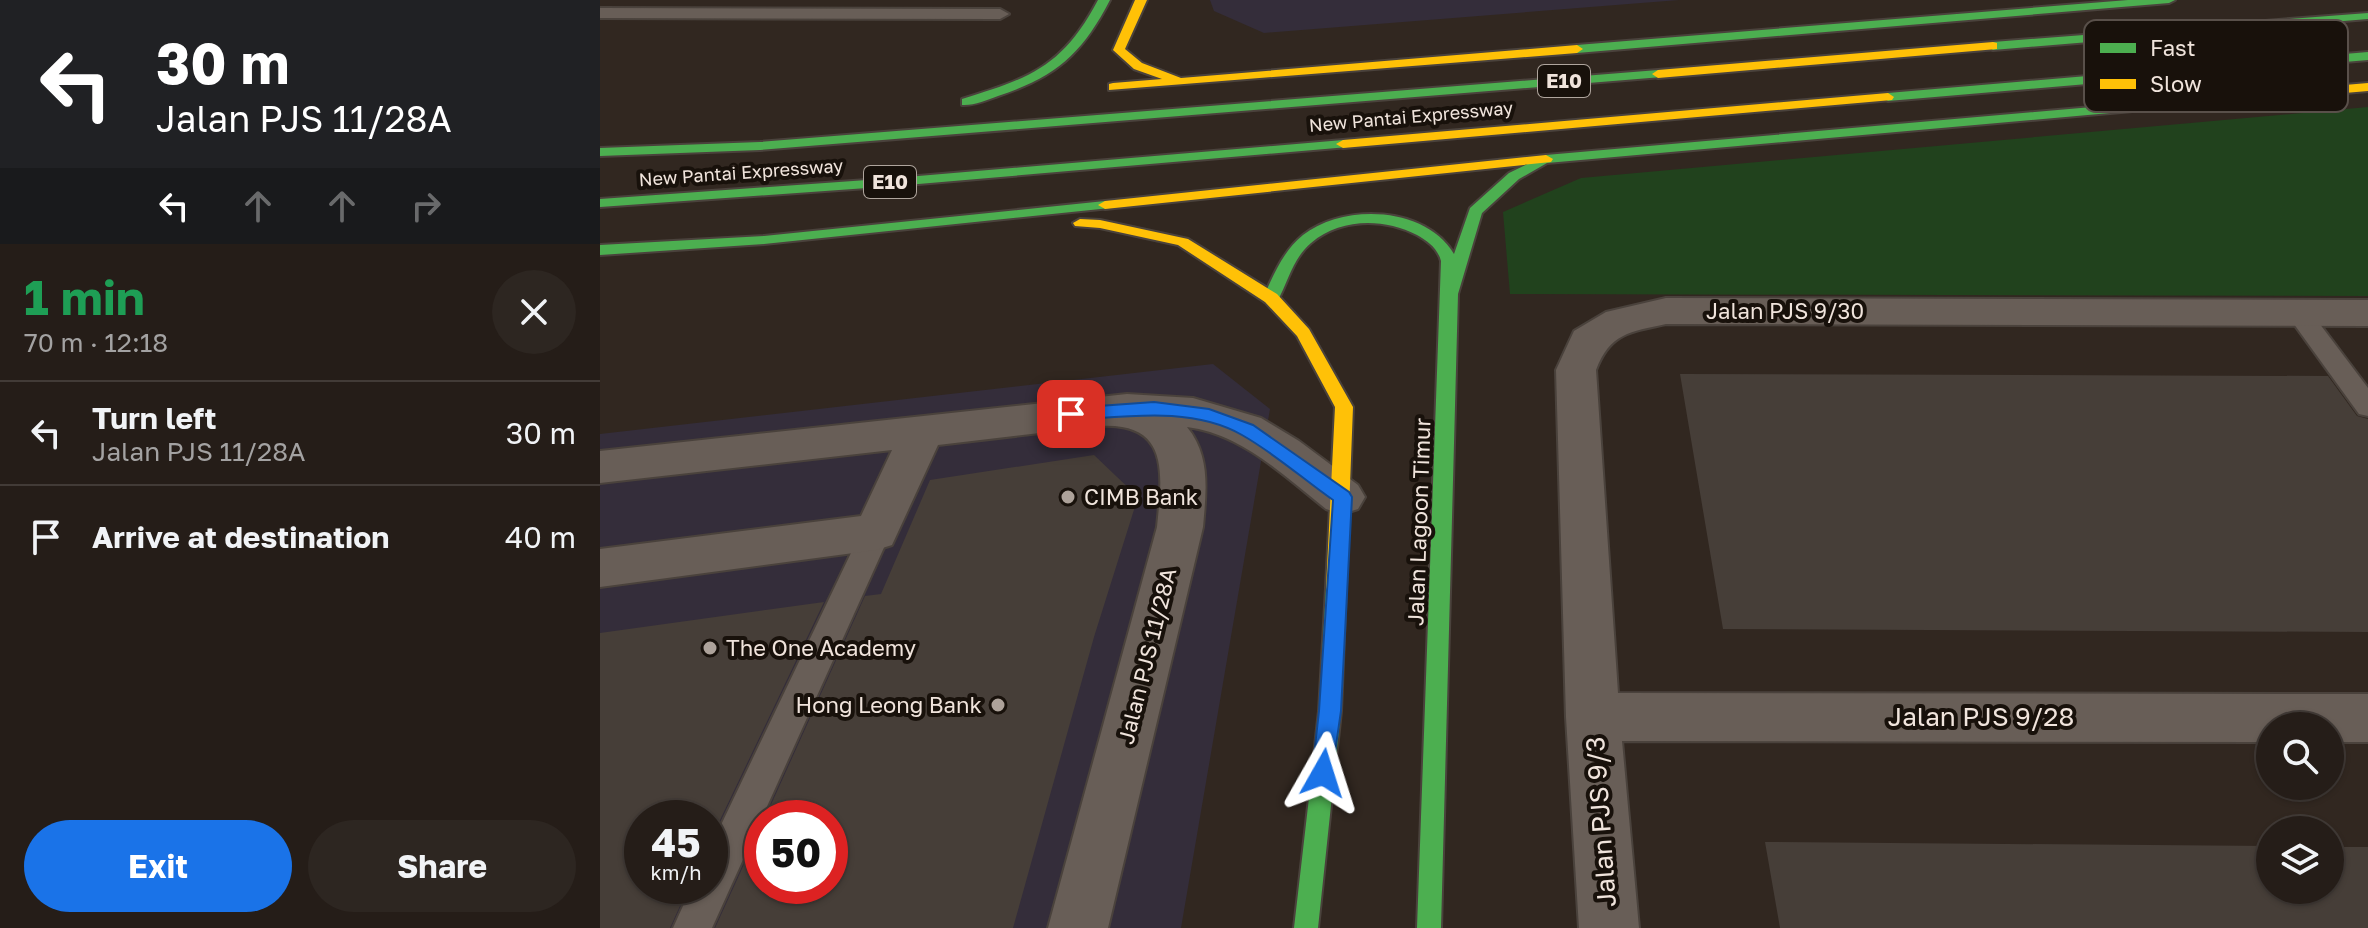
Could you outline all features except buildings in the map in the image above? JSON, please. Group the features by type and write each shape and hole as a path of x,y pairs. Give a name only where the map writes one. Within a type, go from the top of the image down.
{"main road":[{"path":"966,102 1024,85 1065,62 1093,27 1104,0"},
{"path":"1141,0 1119,50 1126,60 1140,68 1178,81"},
{"path":"1087,90 2169,0"},
{"name":"New Pantai Expressway","path":"2319,20 2368,16"},
{"name":"New Pantai Expressway","path":"600,152 760,146 2084,39"},
{"name":"New Pantai Expressway","path":"2348,58 2368,56"},
{"name":"New Pantai Expressway","path":"600,203 694,198 2084,80"},
{"path":"2348,89 2368,87"},
{"path":"943,105 1042,95"},
{"path":"600,250 764,240 1547,159 2084,112"},
{"path":"760,146 875,117"},
{"name":"Jalan Lagoon Timur","path":"1429,928 1450,294 1475,211 1514,176 1547,159"},
{"path":"600,221 694,198"},
{"path":"981,218 1100,224 1183,242 1271,298 1303,333 1344,407 1330,711 1306,928"},
{"path":"1271,298 1291,257 1307,238 1321,228 1350,219 1375,219 1408,226 1429,236 1448,255 1450,294"}],"street":[{"name":"Jalan PJS 9/30","path":"1593,717 1576,370 1588,340 1620,321 1666,311 2368,313"},
{"path":"600,467 923,430 1127,409 1154,409 1209,415 1247,430 1342,497"},
{"name":"Jalan PJS 11/28A","path":"1078,928 1180,527 1185,461 1172,436 1158,423 1127,409"},
{"path":"600,568 876,532 923,430"},
{"name":"Jalan PJS 9/28","path":"1593,717 2368,718"},
{"name":"Jalan PJS 9/3","path":"1593,717 1609,928"}],"lane":[{"path":"600,13 1000,14"},
{"path":"2298,313 2368,407"},
{"path":"692,928 876,532"}],"shaded area":[{"path":"1210,0 1679,0 1264,33 1214,11"},
{"path":"1213,364 1270,409 1181,928 600,928 600,434"}],"green space":[{"path":"2368,107 2368,296 1510,294 1503,212 1581,178 2313,112 2348,112 2348,109"}],"traffic: fast":[{"path":"966,102 1013,87 1049,69 1078,43 1104,0"},
{"path":"1577,49 2169,0"},
{"path":"2318,20 2368,16"},
{"path":"1993,46 2084,39"},
{"path":"2348,58 2368,56"},
{"path":"600,152 760,146 1658,74"},
{"path":"1888,97 2084,80"},
{"path":"1546,159 2084,112"},
{"path":"600,203 895,182 1343,144"},
{"path":"1429,928 1450,294 1475,211 1514,176 1541,162"},
{"path":"600,250 764,240 1105,205"},
{"path":"1271,298 1290,260 1306,240 1333,224 1365,218 1398,222 1439,244 1448,257 1450,294"},
{"path":"1306,928 1330,711 1336,588"}],"traffic: slow":[{"path":"1141,0 1119,50 1138,66 1178,81"},
{"path":"1658,74 1993,46"},
{"path":"1113,87 1577,49"},
{"path":"2348,89 2368,87"},
{"path":"1343,144 1888,97"},
{"path":"1105,205 1546,159"},
{"path":"1080,223 1100,224 1183,242 1271,298 1303,333 1344,407 1336,588"}],"place":[{"name":"CIMB Bank","path":"1068,497"},
{"name":"The One Academy","path":"710,648"},
{"name":"Hong Leong Bank","path":"998,705"}],"route":[{"path":"1071,414 1154,409 1209,415 1247,430 1342,497 1330,711 1323,773"}]}
